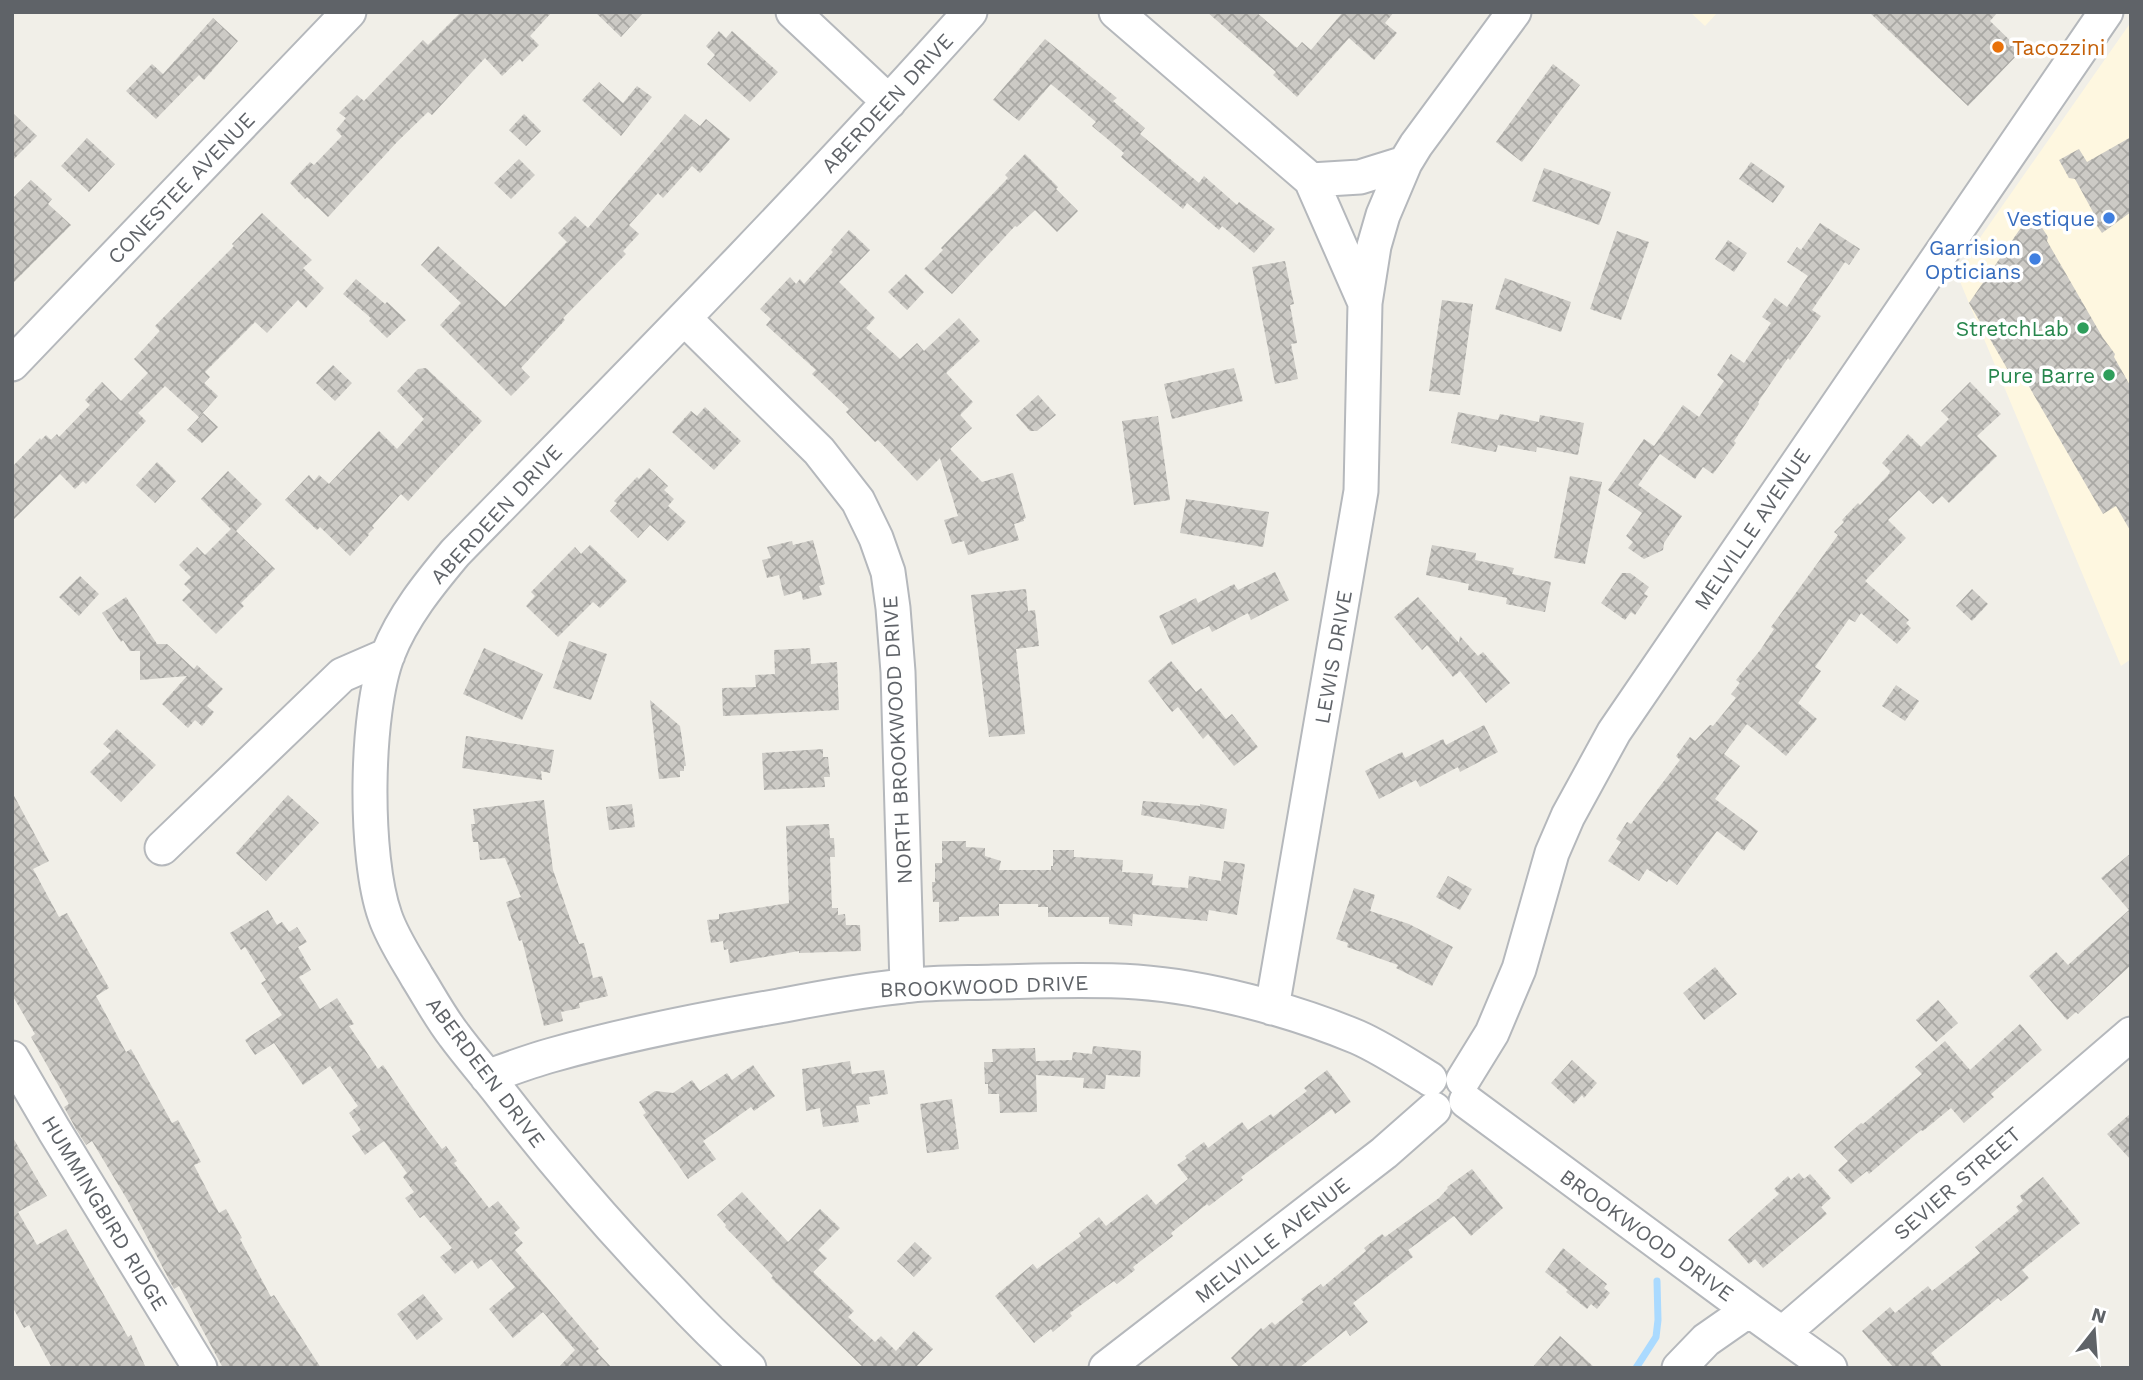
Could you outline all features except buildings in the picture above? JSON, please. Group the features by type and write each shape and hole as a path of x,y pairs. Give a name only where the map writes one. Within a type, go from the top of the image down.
{"street":[{"name":"CONESTEE AVENUE","path":"12,363 349,12"},
{"path":"793,12 889,102"},
{"name":"ABERDEEN DRIVE","path":"749,1368 723,1346 639,1258 555,1163 452,1033 407,960 385,917 376,876 371,828 371,789 376,712 388,655 403,622 455,553 684,318 889,102 970,12"},
{"path":"1116,12 1311,180 1365,303"},
{"name":"LEWIS DRIVE","path":"1272,1009 1361,491 1365,303 1374,246 1383,215 1405,163 1514,12"},
{"name":"MELVILLE AVENUE","path":"1106,1368 1384,1153 1448,1092 1492,1033 1519,969 1552,853 1568,816 1614,732 2106,12"},
{"path":"1311,180 1360,177 1405,163"},
{"name":"NORTH BROOKWOOD DRIVE","path":"684,318 819,451 858,501 876,538 888,572 898,672 906,985"},
{"path":"162,848 342,676 388,655"},
{"name":"BROOKWOOD DRIVE","path":"487,1077 551,1055 645,1032 749,1011 906,985 1055,980 1138,982 1223,996 1324,1024 1360,1038 1398,1058 1830,1368"},
{"name":"SEVIER STREET","path":"1783,1333 2131,1034"},
{"name":"HUMMINGBIRD RIDGE","path":"12,1058 200,1368"},
{"path":"1679,1368 1706,1340 1749,1310"}],"shaded area":[{"path":"1690,12 1718,12 1705,26"},
{"path":"2131,22 2131,659 2121,666 1956,272"}],"waterway":[{"path":"1636,1368 1656,1337 1657,1281"}],"place":[{"name":"Tacozzini","path":"1998,47"},
{"name":"Vestique","path":"2109,218"},
{"name":"Garrision Opticians","path":"2035,259"},
{"name":"StretchLab","path":"2083,328"},
{"name":"Pure Barre","path":"2109,375"}]}
